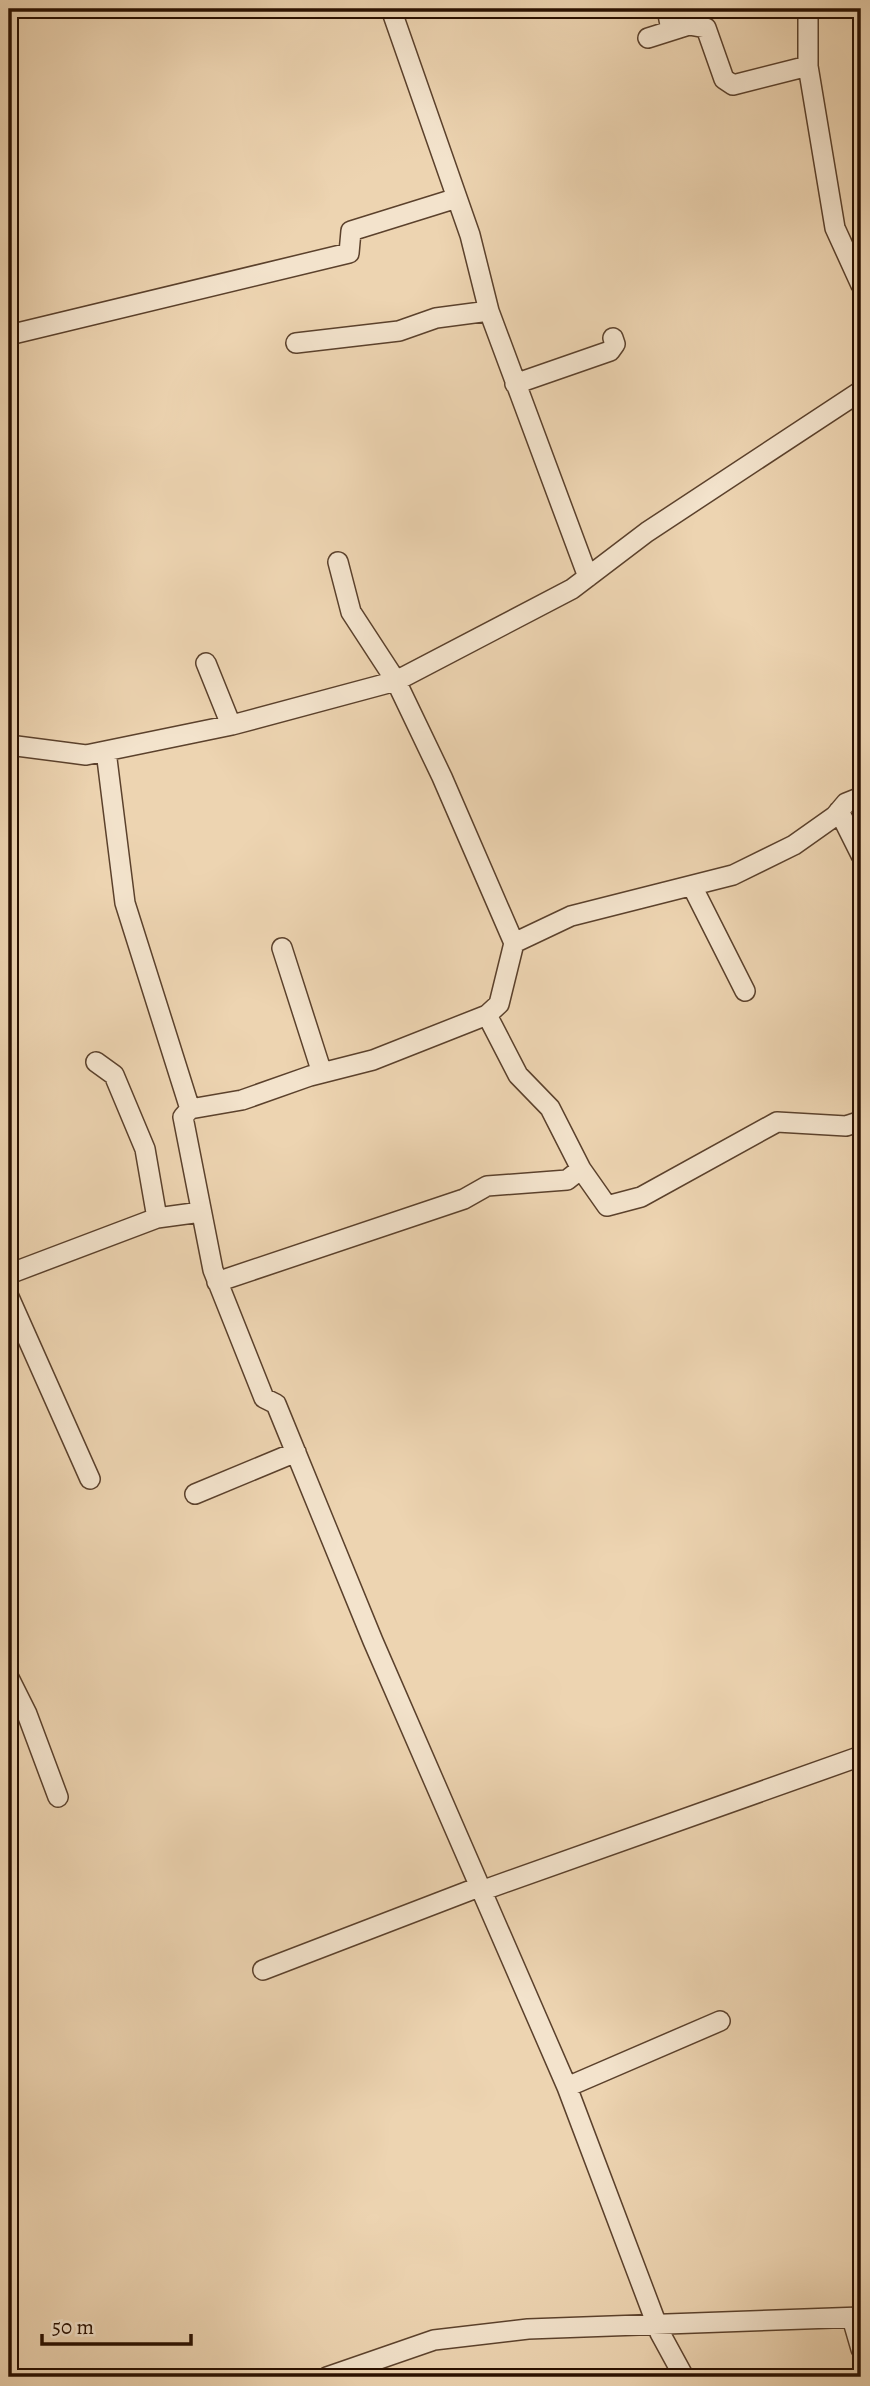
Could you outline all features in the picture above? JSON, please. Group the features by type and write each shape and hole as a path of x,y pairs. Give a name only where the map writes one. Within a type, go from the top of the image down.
{"street":[{"path":"391,9 457,198 489,311 514,384 588,578"},
{"path":"667,9 671,30"},
{"path":"808,9 808,66 835,228 853,246 861,285"},
{"path":"648,38 697,24 706,28 724,79 733,85 808,66"},
{"path":"9,335 47,329 349,253 351,231 457,198"},
{"path":"296,344 399,331 436,318 489,311"},
{"path":"514,384 610,351 615,344 614,338"},
{"path":"9,745 86,755 231,725 396,681 588,578 647,532 861,391"},
{"path":"338,562 351,612 396,681 442,778 514,943 499,1004 487,1014 373,1060 322,1073 242,1100 190,1109 183,1117 201,1212 217,1282 264,1398 276,1404 480,1889 567,2087 656,2324 684,2377"},
{"path":"206,663 231,725"},
{"path":"106,751 125,903 190,1109"},
{"path":"514,943 571,916 647,895 693,888 733,875 794,845 846,803 861,797"},
{"path":"839,811 861,855"},
{"path":"693,888 745,991"},
{"path":"282,948 322,1073"},
{"path":"487,1014 518,1075 550,1108 581,1169 607,1206 641,1197 778,1122 846,1126 861,1121"},
{"path":"96,1062 114,1075 145,1149 156,1218"},
{"path":"217,1282 464,1199 487,1186 567,1180 581,1169"},
{"path":"9,1274 156,1218 201,1212"},
{"path":"9,1297 90,1479"},
{"path":"195,1494 296,1451"},
{"path":"9,1678 27,1714 58,1797"},
{"path":"263,1969 480,1889 861,1756"},
{"path":"567,2087 720,2021"},
{"path":"332,2376 434,2340 528,2329 856,2317 861,2348"}]}
